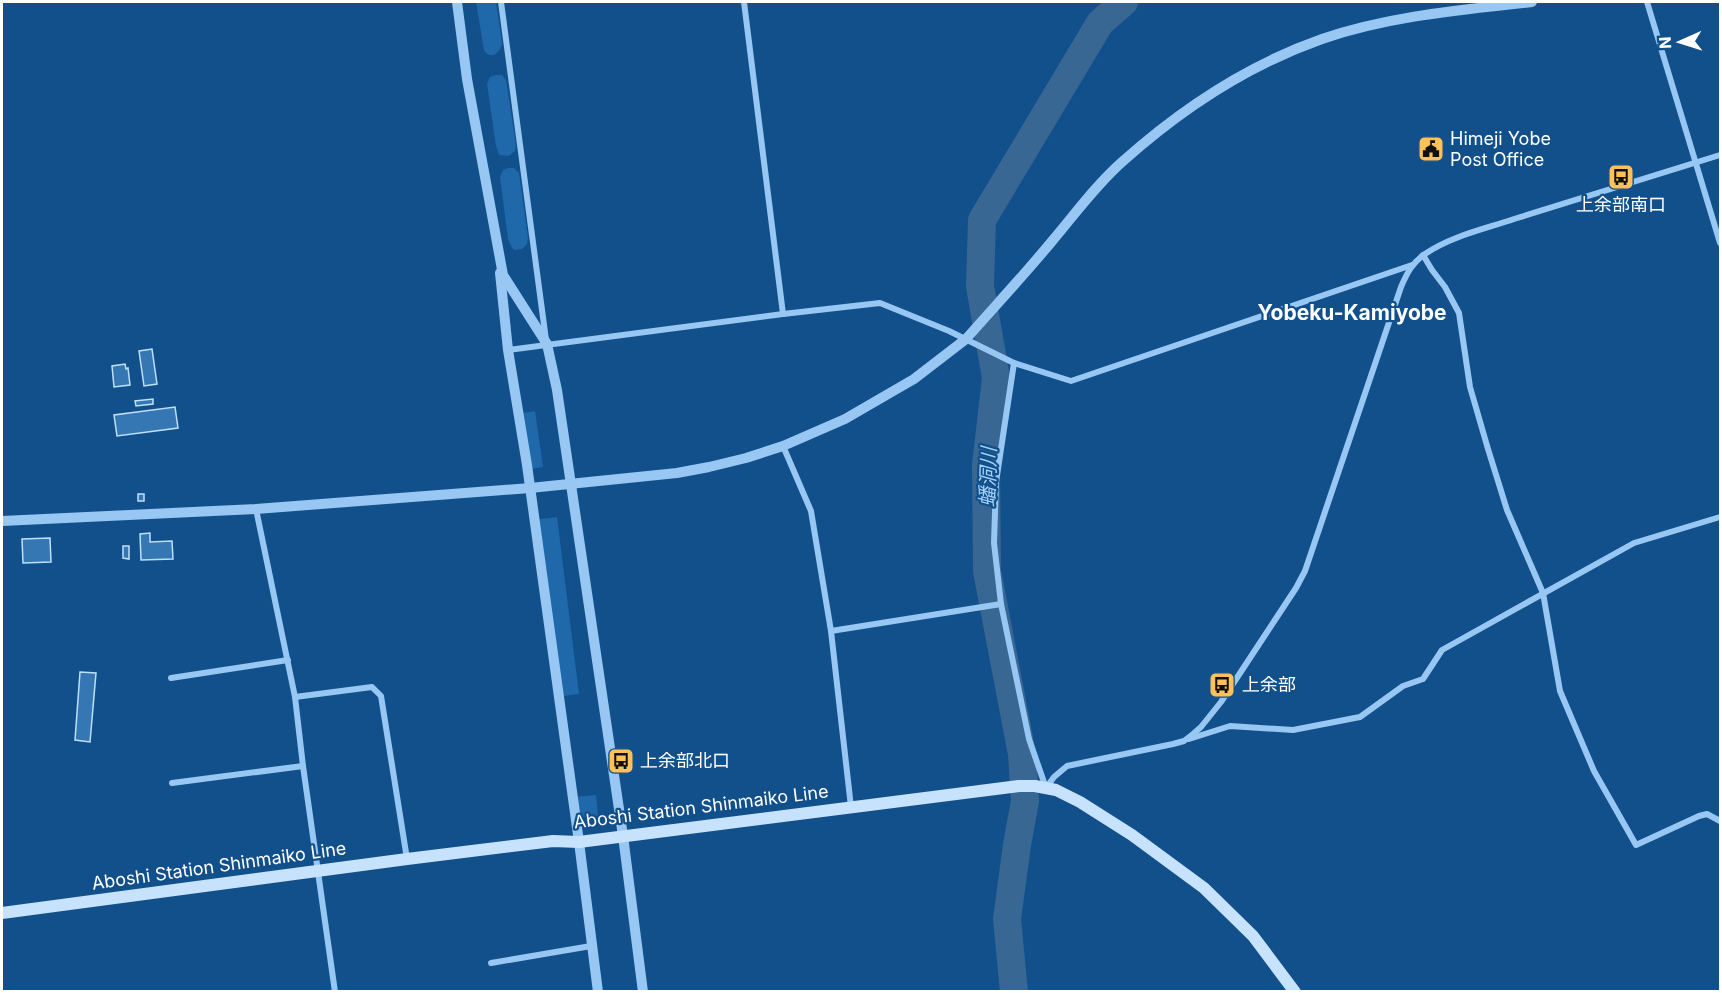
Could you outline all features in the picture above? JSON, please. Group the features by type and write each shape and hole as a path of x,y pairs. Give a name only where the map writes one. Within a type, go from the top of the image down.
{"main road":[{"name":"Aboshi Station Shinmaiko Line","path":"2,913 553,841 579,842 1020,786 1040,787 1056,790 1080,802 1132,835 1204,888 1253,936 1295,992"}],"street":[{"path":"457,2 467,79 502,275 547,344"},
{"path":"501,2 547,344 572,483 643,992"},
{"path":"744,2 783,314"},
{"path":"2,521 256,509 530,488 677,473 746,458 783,446 845,418 888,395 938,362 966,339 1120,163 1194,105 1232,81 1321,39 1365,26 1430,14 1532,2"},
{"path":"1647,2 1720,243"},
{"path":"1184,741 1201,727 1221,702 1290,598 1305,571 1401,287 1413,265 1424,255 1457,238 1720,155"},
{"path":"495,231 508,350 530,488 598,992"},
{"path":"1424,255 1459,313 1470,387 1488,449 1507,510 1543,593 1560,691 1594,771 1636,845 1698,816 1707,814 1720,821"},
{"path":"508,350 880,303 949,331 1014,363 1071,381 1413,265"},
{"path":"1014,363 996,482 994,543 1001,604 1040,787 1067,766 1163,747 1230,726 1293,730 1360,717 1403,686 1423,679 1442,650 1543,593 1634,543 1720,517"},
{"path":"783,446 811,511 831,631 851,807"},
{"path":"256,509 295,697 335,992"},
{"path":"831,631 1001,604"},
{"path":"171,678 288,660"},
{"path":"295,697 372,687 381,696 407,859"},
{"path":"172,783 303,766"},
{"path":"491,963 591,946"}],"shaded area":[{"path":"476,2 496,2 502,43 500,50 492,55 484,50"},
{"path":"502,75 506,80 516,145 515,151 509,156 499,155 496,146 487,84 490,77"},
{"path":"514,168 519,173 528,238 527,244 522,249 515,250 508,239 500,177 503,170"},
{"path":"535,411 543,467 531,469 523,413"},
{"path":"557,517 579,694 556,697 534,520"},
{"path":"596,795 598,816 576,819 574,797"}],"building":[{"path":"152,349 157,384 144,386 139,351"},
{"path":"125,364 126,369 128,368 130,385 114,387 112,366"},
{"path":"153,399 153,404 136,406 135,401"},
{"path":"175,407 178,428 117,436 114,415"},
{"path":"138,494 144,494 144,501 138,501"},
{"path":"150,533 150,542 172,541 173,559 141,560 140,534"},
{"path":"50,538 51,562 23,563 22,539"},
{"path":"123,546 129,546 129,559 123,558"},
{"path":"80,672 96,673 90,742 75,740"}],"waterway":[{"name":"蟠洞川","path":"1014,992 1007,919 1025,801 1022,754 987,571 986,465 996,378 980,286 982,220 1100,23 1124,2"}],"place":[{"name":"Himeji Yobe Post Office","path":"1431,149"},
{"name":"上余部南口","path":"1621,177"},
{"name":"上余部","path":"1222,685"},
{"name":"上余部北口","path":"621,761"}],"district":[{"name":"Yobeku-Kamiyobe","path":"1352,313"}]}
